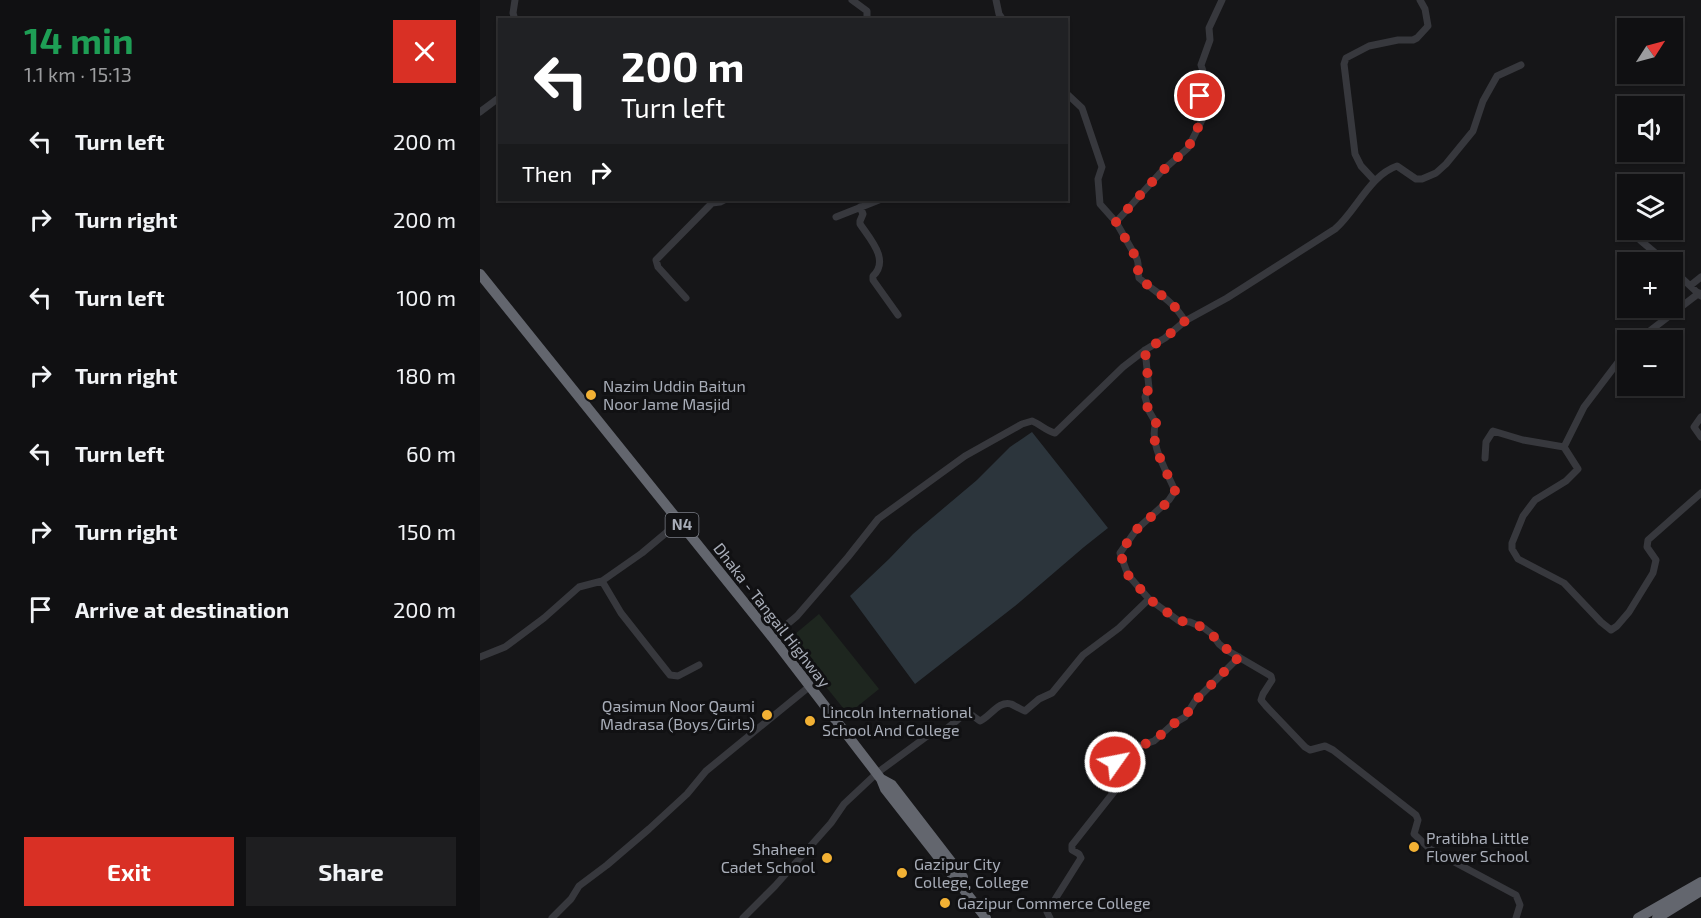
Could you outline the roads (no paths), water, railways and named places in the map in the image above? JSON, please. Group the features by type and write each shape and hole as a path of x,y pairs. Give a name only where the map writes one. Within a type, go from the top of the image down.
{"highway":[{"name":"Dhaka - Tangail Highway","path":"481,278 772,637 879,776 885,789 986,918"},
{"name":"Dhaka - Tangail Highway","path":"879,776 892,785 995,918"},
{"path":"1638,918 1699,886"},
{"path":"1650,918 1699,886"},
{"path":"1658,918 1699,886"}],"street":[{"path":"514,18 515,0"},
{"path":"852,0 867,10 867,18"},
{"path":"996,0 1002,18"},
{"path":"1116,222 1161,172 1188,148 1206,112 1206,106 1200,99 1205,77 1201,65 1210,40 1209,28 1220,0"},
{"path":"1375,181 1355,154 1344,64 1346,58 1369,46 1418,38 1428,26 1425,9 1420,0"},
{"path":"772,637 797,616 878,519 965,456 1022,424 1032,421 1048,432 1055,433 1145,350 1165,338 1185,321 1227,298 1335,229 1345,220 1379,176 1389,169 1397,166 1416,179 1436,173 1473,131 1488,89 1497,76 1521,65"},
{"path":"1068,95 1079,104 1084,113 1102,167 1098,179 1100,204 1116,222 1138,261 1139,278 1170,300 1185,321"},
{"path":"480,112 498,98"},
{"path":"686,298 658,267 656,260 712,203 722,201"},
{"path":"836,217 876,201"},
{"path":"860,207 863,214 860,224 876,246 879,256 880,266 873,280 898,315"},
{"path":"1640,240 1654,252"},
{"path":"1691,285 1701,277"},
{"path":"1651,330 1700,294 1683,278"},
{"path":"1145,350 1149,388 1144,398 1156,423 1155,441 1175,491 1169,501 1136,530 1120,553 1128,575 1149,599 1179,621 1190,622 1204,628 1219,644 1271,676 1270,686 1263,694 1262,700 1305,747 1310,750 1325,746 1333,750 1416,815 1418,820 1414,834 1422,843 1516,895 1520,905 1516,918"},
{"path":"1564,447 1584,407 1617,364"},
{"path":"1701,417 1694,428 1701,437"},
{"path":"1485,458 1486,442 1493,431 1523,440 1564,447 1578,468 1566,481 1535,500 1523,516 1512,543 1512,549 1518,558 1564,584 1611,630 1629,612 1653,573 1656,560 1647,547 1648,540 1701,493"},
{"path":"480,657 505,647 544,618 579,587 602,581 642,553 679,522"},
{"path":"602,581 621,613 670,675 678,676 699,665"},
{"path":"743,918 831,823 844,804 930,734 945,730 969,712 980,721 1005,703 1025,711 1039,699 1052,693 1083,655 1119,628 1149,599"},
{"path":"1050,918 1047,912 1081,858 1072,850 1072,845 1121,783 1122,779 1113,765 1136,747 1154,741 1173,724 1185,717 1195,701 1239,657"},
{"path":"552,918 571,899 579,886 649,829 687,794 706,771 810,686"}],"place":[{"name":"Nazim Uddin Baitun Noor Jame Masjid","path":"591,395"},
{"name":"Qasimun Noor Qaumi Madrasa (Boys/Girls)","path":"767,715"},
{"name":"Lincoln International School And College","path":"810,721"},
{"name":"Pratibha Little Flower School","path":"1414,847"},
{"name":"Shaheen Cadet School","path":"827,858"},
{"name":"Gazipur City College, College","path":"902,873"},
{"name":"Gazipur Commerce College","path":"945,903"}]}
